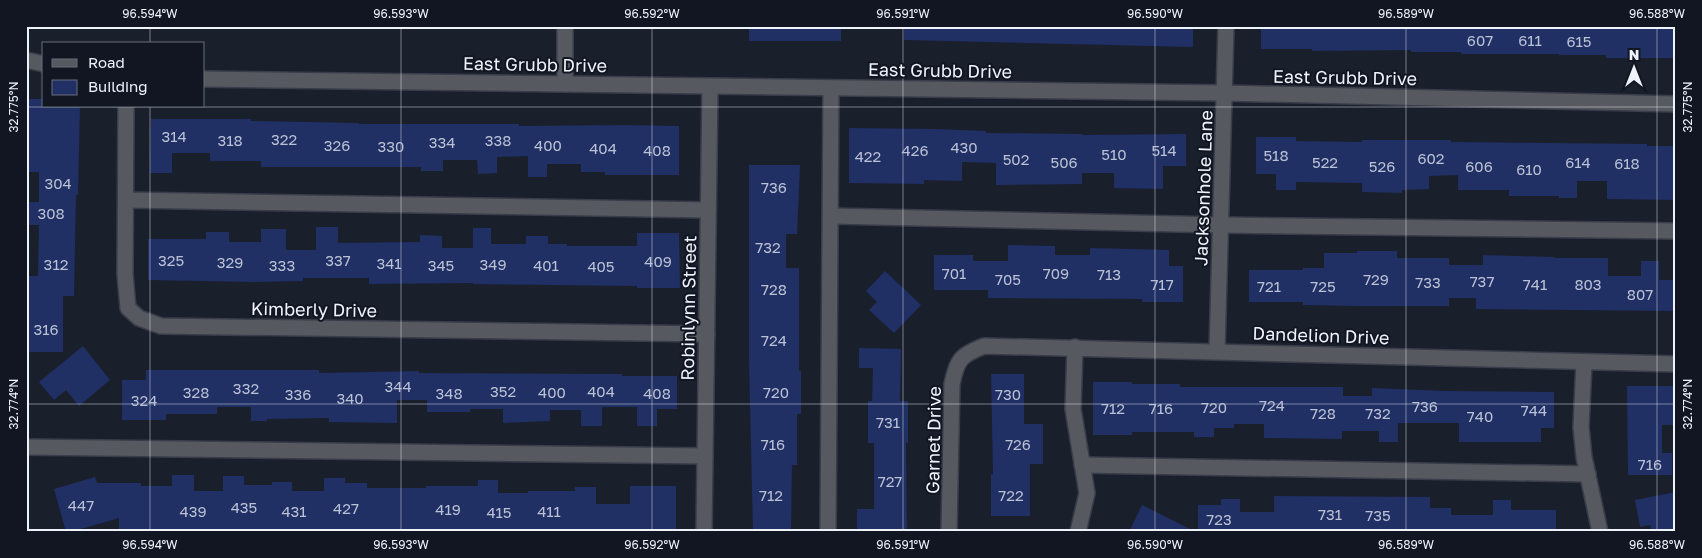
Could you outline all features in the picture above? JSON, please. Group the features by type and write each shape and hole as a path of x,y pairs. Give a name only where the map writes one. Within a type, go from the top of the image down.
{"street":[{"path":"565,26 565,84"},
{"name":"Jacksonhole Lane","path":"1217,351 1226,26"},
{"path":"26,60 42,64"},
{"name":"East Grubb Drive","path":"205,78 1224,93 1676,104"},
{"name":"Robinlynn Street","path":"704,532 710,86"},
{"path":"828,532 831,88"},
{"name":"Kimberly Drive","path":"126,108 125,274 128,308 139,318 161,326 707,334"},
{"path":"126,200 708,210"},
{"path":"831,216 1676,231"},
{"name":"Dandelion Drive","path":"966,353 984,346 993,345 1676,364"},
{"path":"1075,347 1073,409 1087,493 1078,532"},
{"name":"Garnet Drive","path":"949,532 952,384 954,371 966,353"},
{"path":"1584,362 1581,427 1600,532"},
{"path":"26,447 705,456"},
{"path":"1082,465 1588,474"}],"building":[{"path":"749,26 841,26 841,41 749,41"},
{"path":"904,26 1193,26 1193,47 904,40"},
{"path":"1261,26 1676,26 1676,58 1606,58 1606,55 1559,54 1461,54 1461,52 1411,52 1411,50 1312,51 1312,49 1261,49"},
{"path":"26,99 42,99 42,108 80,108 74,296 63,296 63,352 28,352 26,276 38,276 39,225 26,225 26,202 39,202 39,172 28,172"},
{"path":"151,119 251,119 251,121 359,124 679,126 679,175 605,175 605,172 581,172 581,164 547,164 547,177 528,177 528,156 497,157 497,173 478,174 477,160 443,160 443,171 421,171 421,167 261,167 261,161 210,161 210,153 172,153 172,173 150,173"},
{"path":"849,128 935,129 986,131 986,133 1082,135 1186,134 1186,166 1163,166 1163,189 1114,188 1114,173 1082,173 1082,184 996,185 996,163 962,162 962,181 924,180 924,184 849,183"},
{"path":"1256,137 1296,137 1296,141 1451,140 1451,142 1676,146 1676,200 1607,199 1607,181 1577,181 1577,198 1509,196 1509,190 1458,190 1458,175 1429,176 1429,189 1402,190 1402,193 1362,192 1362,183 1296,182 1296,190 1276,190 1276,174 1256,174"},
{"path":"749,165 800,165 797,234 786,234 786,268 799,268 799,371 801,371 801,414 797,414 797,465 792,465 791,532 753,532 749,363"},
{"path":"316,227 338,227 338,243 420,242 420,235 442,236 442,248 473,248 473,228 491,228 491,244 526,244 526,236 548,236 548,244 567,244 567,246 637,246 637,233 679,233 680,288 473,283 369,284 369,278 303,278 303,281 254,282 148,280 148,239 206,239 206,232 229,232 229,242 261,242 261,229 286,229 286,250 316,250"},
{"path":"1008,245 1055,246 1055,255 1090,255 1090,248 1169,250 1169,266 1183,266 1183,302 1142,302 1142,299 988,298 988,290 934,290 934,255 973,255 973,261 1008,261"},
{"path":"1357,251 1397,251 1397,258 1449,258 1449,265 1483,265 1483,255 1608,258 1608,276 1641,276 1641,261 1659,261 1659,280 1676,280 1676,311 1476,309 1476,298 1449,298 1449,306 1303,305 1303,302 1249,302 1249,270 1324,268 1324,253 1357,253"},
{"path":"885,271 921,305 894,333 869,310 877,302 866,291"},
{"path":"83,346 110,380 79,406 66,390 54,400 39,382"},
{"path":"859,348 901,349 900,401 908,401 908,443 906,443 907,532 857,532 857,509 874,509 874,443 868,443 868,401 872,401 873,368 859,368"},
{"path":"146,370 319,370 319,373 419,371 419,373 677,376 677,409 657,409 657,426 637,426 637,407 602,407 602,426 581,426 581,410 550,410 550,421 503,423 503,409 470,409 470,412 427,412 427,400 397,400 397,423 329,422 329,418 251,421 251,407 217,407 217,414 166,414 166,420 122,420 122,380 146,380"},
{"path":"991,374 1024,374 1024,424 1043,424 1043,464 1030,464 1030,516 991,516 991,474 993,474"},
{"path":"1093,382 1180,384 1180,387 1343,387 1343,396 1372,396 1372,388 1554,392 1554,428 1541,428 1541,442 1459,442 1459,423 1398,423 1398,442 1379,442 1379,431 1342,431 1342,439 1264,438 1264,424 1234,424 1234,428 1214,428 1214,437 1194,437 1194,432 1132,432 1132,435 1093,435"},
{"path":"1627,386 1676,386 1676,425 1662,425 1662,453 1672,453 1672,475 1628,475"},
{"path":"172,475 194,475 194,491 223,491 223,476 244,476 244,485 272,485 272,482 292,482 292,491 324,491 324,478 345,478 345,483 367,483 367,488 478,486 478,480 498,480 498,493 575,491 575,487 596,487 596,504 630,504 630,486 676,486 676,532 324,532 272,529 119,530 119,518 66,532 54,489 95,477 97,483 141,483 141,486 172,486"},
{"path":"1676,492 1676,532 1652,532 1650,525 1640,527 1635,500"},
{"path":"1274,496 1430,497 1430,508 1451,508 1451,515 1493,515 1493,500 1511,500 1511,510 1556,510 1556,532 1198,532 1198,505 1221,505 1221,499 1240,499 1240,512 1274,512"},
{"path":"1142,505 1196,532 1129,532"}]}
